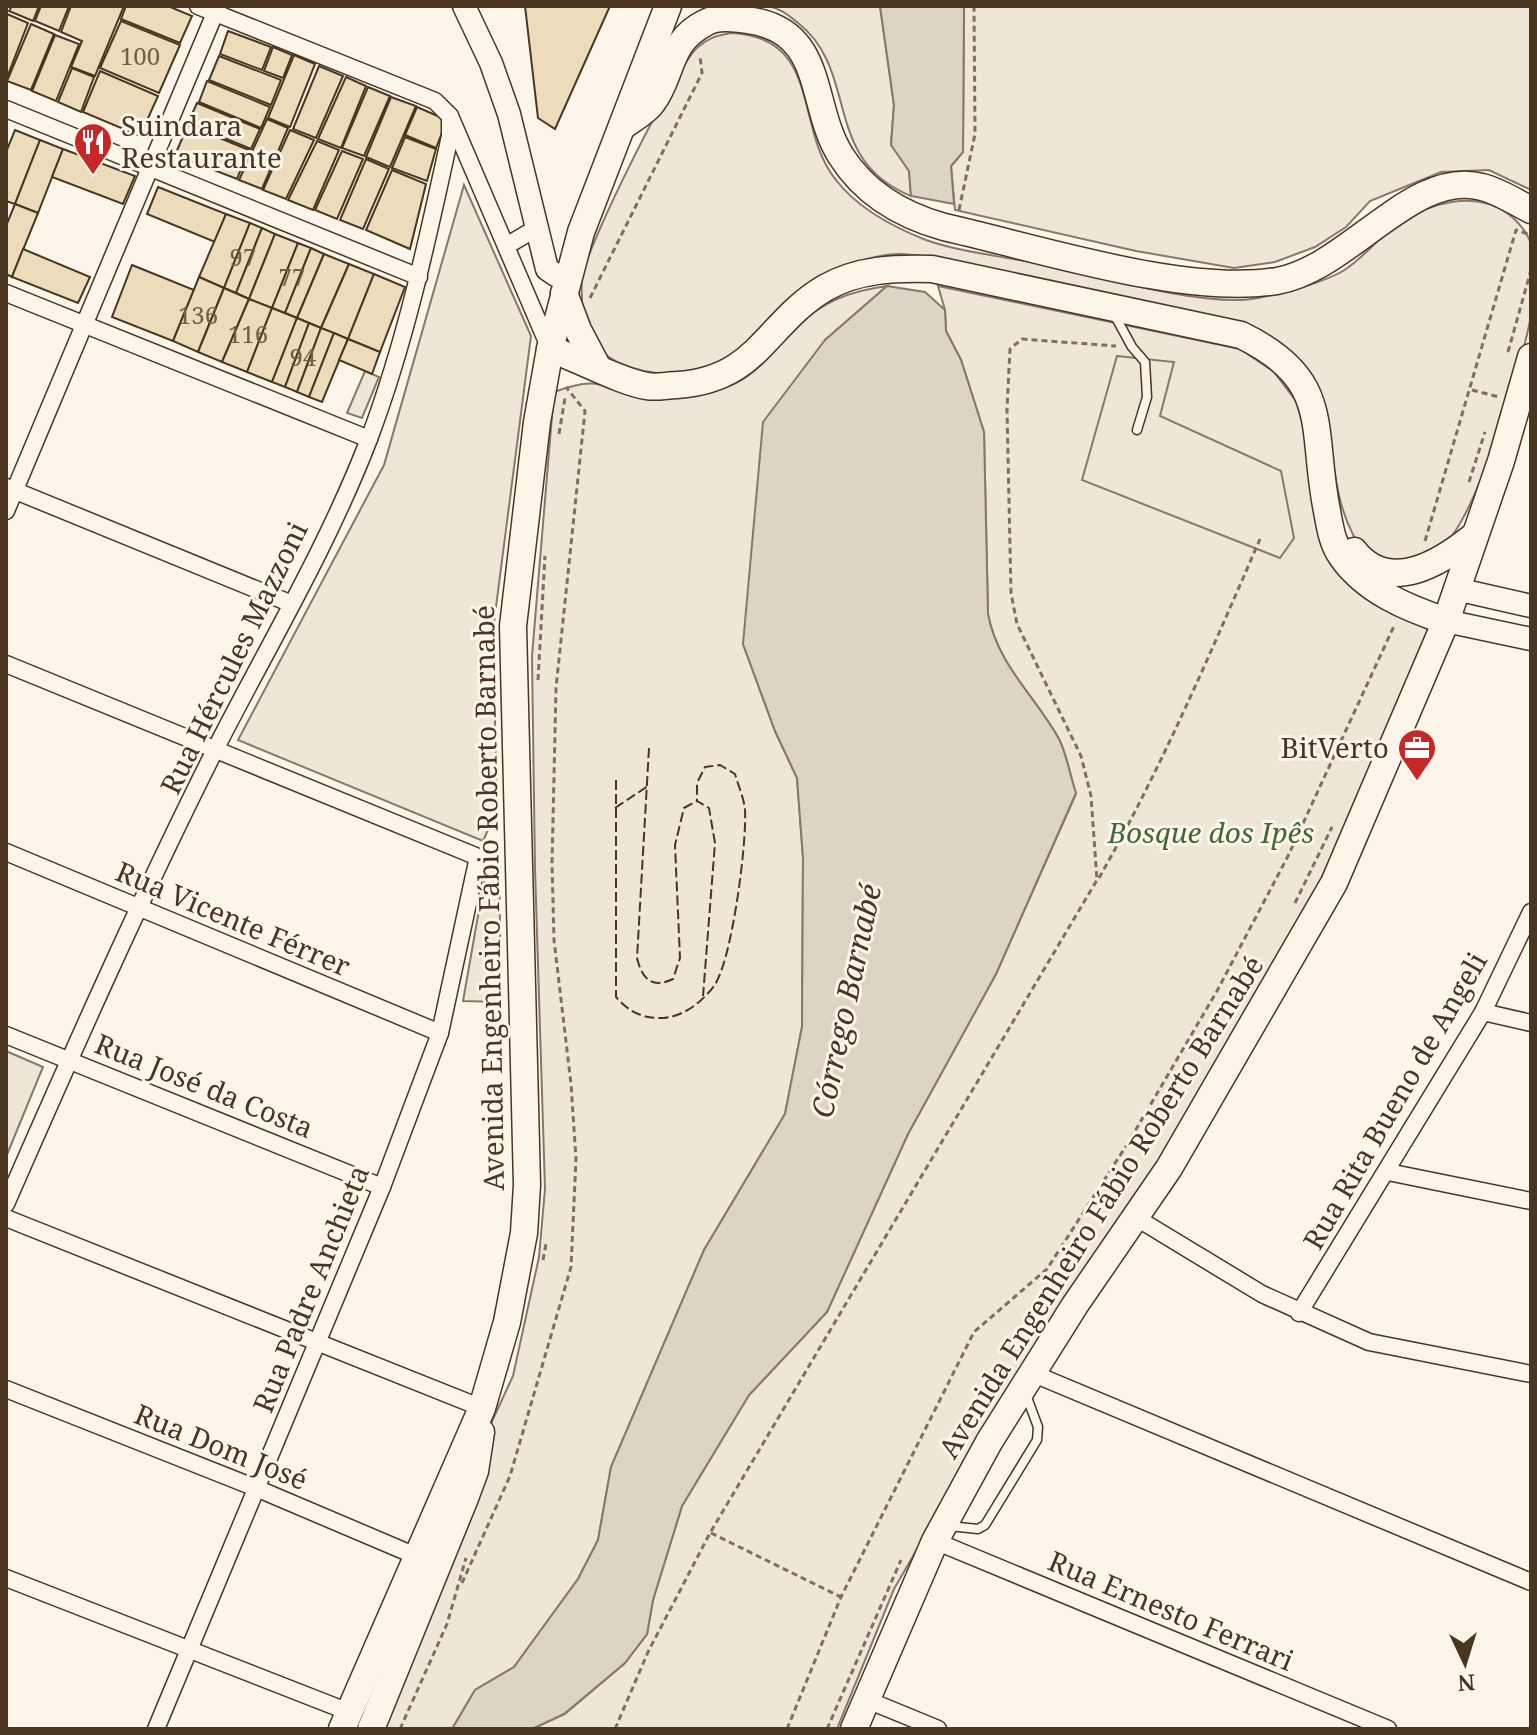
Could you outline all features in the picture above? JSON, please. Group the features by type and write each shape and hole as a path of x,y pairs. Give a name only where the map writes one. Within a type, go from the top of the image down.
{"main road":[{"path":"464,6 491,63 509,114 547,269 566,283 578,330 597,366"},
{"name":"Avenida Engenheiro Fábio Roberto Barnabé","path":"349,1723 416,1556 482,1408 507,1322 524,1233 527,1185 513,626 537,422 566,283 668,6"},
{"path":"623,126 652,103 678,45 707,21 730,17 756,21 786,34 805,53 813,70 832,140 853,172 884,202 907,217 944,227 1141,271 1237,286 1281,280 1312,269 1345,251 1397,209 1437,191 1479,186 1531,210"},
{"path":"550,349 646,386 694,384 730,373 759,351 784,322 823,289 844,278 892,268 932,269 1241,335 1280,359 1294,374 1317,417 1321,485 1336,547 1358,576 1375,589 1434,617 1531,639"},
{"name":"Avenida Engenheiro Fábio Roberto Barnabé","path":"854,1729 940,1533 989,1442 1228,1071 1334,883 1434,617 1456,589 1475,535 1502,402 1519,356"},
{"path":"1327,512 1361,560 1374,568 1412,572 1442,561 1475,535"},
{"path":"1456,589 1531,606"},
{"path":"371,1729 475,1471 482,1408"}],"street":[{"path":"198,6 217,9 435,101 450,116 550,349"},
{"path":"6,511 10,489 85,326 217,9"},
{"path":"6,109 419,277"},
{"name":"Rua Hércules Mazzoni","path":"6,1204 70,1058 216,749 292,604 369,439 419,277 450,136 450,116"},
{"path":"506,246 535,229"},
{"path":"6,293 369,439"},
{"path":"10,489 292,604"},
{"path":"6,664 216,749"},
{"name":"Rua Padre Anchieta","path":"156,1729 382,1187 440,1033 478,857 216,749"},
{"name":"Rua Vicente Férrer","path":"6,852 440,1033"},
{"name":"Rua Rita Bueno de Angeli","path":"1299,1313 1483,1012 1530,917"},
{"path":"1483,1012 1531,1023"},
{"name":"Rua José da Costa","path":"6,1035 70,1058 382,1187"},
{"path":"1388,1172 1531,1201"},
{"path":"1135,1217 1299,1313 1369,1342 1531,1374"},
{"path":"6,1218 482,1408"},
{"path":"1029,1382 1531,1582"},
{"name":"Rua Dom José","path":"6,1389 256,1488 416,1556"},
{"name":"Rua Ernesto Ferrari","path":"940,1533 1388,1729"},
{"path":"6,1578 187,1651 349,1723"},
{"path":"865,1699 938,1729"}],"lane":[{"path":"1111,306 1132,347 1145,362 1148,379 1137,430"},
{"path":"940,1533 978,1529 985,1525 1037,1440 1038,1427 1029,1382"}],"path":[{"path":"966,213 958,212 975,134 974,6"},
{"path":"589,301 702,73 702,61 695,48"},
{"path":"1442,561 1421,554 1472,390 1516,230 1531,235"},
{"path":"1519,356 1531,270"},
{"path":"1097,880 1091,796 1081,756 1017,624 1011,593 1007,409 1010,349 1022,339 1132,347"},
{"path":"400,1729 510,1476 571,1267 576,1159 571,1084 554,940 552,864 556,688 585,411 566,387"},
{"path":"1472,390 1502,402"},
{"path":"1466,490 1488,421"},
{"path":"615,1729 648,1652 710,1533 1097,880 1166,752 1260,539"},
{"path":"787,1729 841,1597 974,1332 1047,1269 1128,1143 1217,991 1288,856 1396,621 1434,617"},
{"path":"1291,912 1332,827"},
{"path":"710,1533 841,1597"},
{"path":"827,1729 906,1552"}],"green space":[{"path":"767,6 880,6 894,105 891,144 909,171 911,196 883,180 864,161 852,138 829,65 817,43 798,23 776,8"},
{"path":"964,6 1531,6 1531,190 1489,170 1441,172 1370,201 1346,227 1315,247 1275,262 1234,268 1136,251 955,210 951,166 963,152"},
{"path":"731,33 760,38 780,50 793,67 823,159 836,180 855,200 889,223 926,240 955,248 1170,293 1242,300 1284,292 1338,274 1398,224 1437,205 1480,202 1507,213 1528,236 1531,245 1533,283 1530,321 1495,442 1469,507 1455,532 1441,548 1425,557 1369,560 1349,526 1338,492 1320,394 1304,366 1277,342 1234,321 968,264 895,254 868,258 831,271 802,291 738,354 695,372 662,374 646,371 631,368 606,355 591,337 584,314 582,278 587,261 633,158 687,60 706,41"},
{"path":"464,185 531,336 493,630 497,810 483,841 238,740 384,465"},
{"path":"887,286 825,340 743,644 775,731 797,778 803,858 802,1027 785,1114 704,1250 611,1467 598,1540 578,1579 514,1667 475,1690 452,1729 381,1729 488,1430 513,1376 539,1257 545,1189 532,656 554,392 594,384 633,394 668,397 726,387 755,370 795,328 826,304 849,294"},
{"name":"Bosque dos Ipês","path":"938,286 1240,349 1274,372 1296,401 1305,431 1315,513 1430,628 1334,854 1268,982 1220,1071 1019,1373 894,1589 837,1729 532,1729 565,1714 625,1663 647,1634 653,1600 682,1506 749,1395 827,1312 908,1134 996,974 1076,794 1059,739 1008,664 988,614 984,432 961,360 946,331 945,310"},
{"path":"489,853 499,853 501,1002 463,1001"},
{"path":"6,1051 43,1067 6,1157"}],"shaded area":[{"path":"1117,356 1174,362 1160,416 1281,471 1294,538 1280,558 1082,480"},
{"path":"365,371 379,377 362,418 347,413"}],"water":[{"path":"880,6 964,6 963,152 951,166 954,204 911,196 909,171 891,145 894,105"},
{"name":"Córrego Barnabé","path":"887,286 925,292 945,310 946,331 961,360 984,432 988,614 1008,664 1059,739 1076,793 996,974 908,1134 827,1312 749,1395 682,1506 653,1600 647,1634 625,1663 564,1714 532,1729 452,1729 475,1690 514,1667 578,1579 598,1540 611,1467 704,1250 785,1114 802,1027 803,858 797,778 775,731 743,644 763,422 825,340"}],"building":[{"path":"12,6 39,6 33,21 9,11"},
{"path":"41,6 69,6 59,31 35,21"},
{"path":"71,6 124,6 95,76 71,67 82,41 61,32"},
{"path":"126,6 168,6 192,16 180,43 121,19"},
{"path":"525,6 610,6 555,129 538,118"},
{"path":"6,16 28,23 6,80"},
{"path":"121,21 180,45 159,93 100,68"},
{"path":"31,24 54,34 31,90 7,81"},
{"path":"228,31 271,47 262,70 220,54"},
{"path":"55,35 79,44 56,101 32,91"},
{"path":"273,47 292,55 283,78 264,71"},
{"path":"294,55 315,64 290,127 268,118"},
{"path":"219,56 281,80 271,105 209,80"},
{"path":"319,66 343,76 316,138 293,129"},
{"path":"72,68 94,77 81,112 58,102"},
{"path":"100,71 158,96 140,136 83,112"},
{"path":"346,77 366,86 341,148 318,139"},
{"path":"207,81 270,107 261,128 199,102"},
{"path":"368,87 390,96 364,156 342,148"},
{"path":"391,97 416,106 390,167 366,157"},
{"path":"197,103 260,129 251,149 188,123"},
{"path":"417,107 447,120 436,148 405,135"},
{"path":"267,119 288,128 262,189 239,180"},
{"path":"188,125 249,150 237,179 175,155"},
{"path":"15,130 40,140 15,204 6,201 6,152"},
{"path":"290,130 314,140 286,199 263,190"},
{"path":"405,137 436,149 427,181 392,168"},
{"path":"40,140 63,149 38,213 15,204"},
{"path":"317,141 339,150 313,210 288,200"},
{"name":"Suindara Restaurante","path":"63,149 135,176 123,204 52,177"},
{"path":"342,151 363,159 337,219 315,210"},
{"path":"366,159 389,169 363,229 340,220"},
{"path":"392,170 426,184 410,249 366,230"},
{"path":"158,187 226,214 215,242 147,214"},
{"path":"15,204 38,213 12,277 6,274 6,226"},
{"path":"226,214 250,223 224,288 199,277"},
{"path":"250,223 262,228 236,293 224,288"},
{"path":"262,228 275,234 249,299 236,293"},
{"path":"275,234 298,243 272,308 249,299"},
{"path":"298,243 311,248 285,313 272,308"},
{"path":"311,248 324,254 297,318 285,313"},
{"path":"23,249 90,277 78,303 12,277"},
{"path":"324,254 349,264 321,328 297,318"},
{"path":"349,264 374,274 348,339 321,328"},
{"path":"132,265 194,290 173,341 112,317"},
{"path":"374,274 405,287 380,352 348,339"},
{"path":"199,277 224,288 198,352 173,341"},
{"path":"224,288 249,299 222,362 198,352"},
{"path":"249,299 272,308 247,372 222,362"},
{"path":"272,308 297,318 272,382 247,372"},
{"path":"297,318 309,323 285,387 272,382"},
{"path":"309,323 321,328 297,392 285,387"},
{"path":"321,328 334,333 309,397 297,392"},
{"path":"334,333 348,339 322,402 309,397"},
{"path":"348,339 380,352 372,374 339,360"}],"fence":[{"path":"649,748 637,958 645,977 654,982 673,979 680,958 675,845 684,808 697,801"},
{"path":"616,780 616,997 637,1014 664,1018 685,1011 704,997 721,973 727,953 741,874 745,826 744,805 735,774 720,765 705,767 697,783 697,801 709,808 715,843 703,996"},
{"path":"615,808 648,786"}],"place":[{"name":"Suindara Restaurante","path":"93,176"},
{"name":"BitVerto","path":"1417,782"}]}
